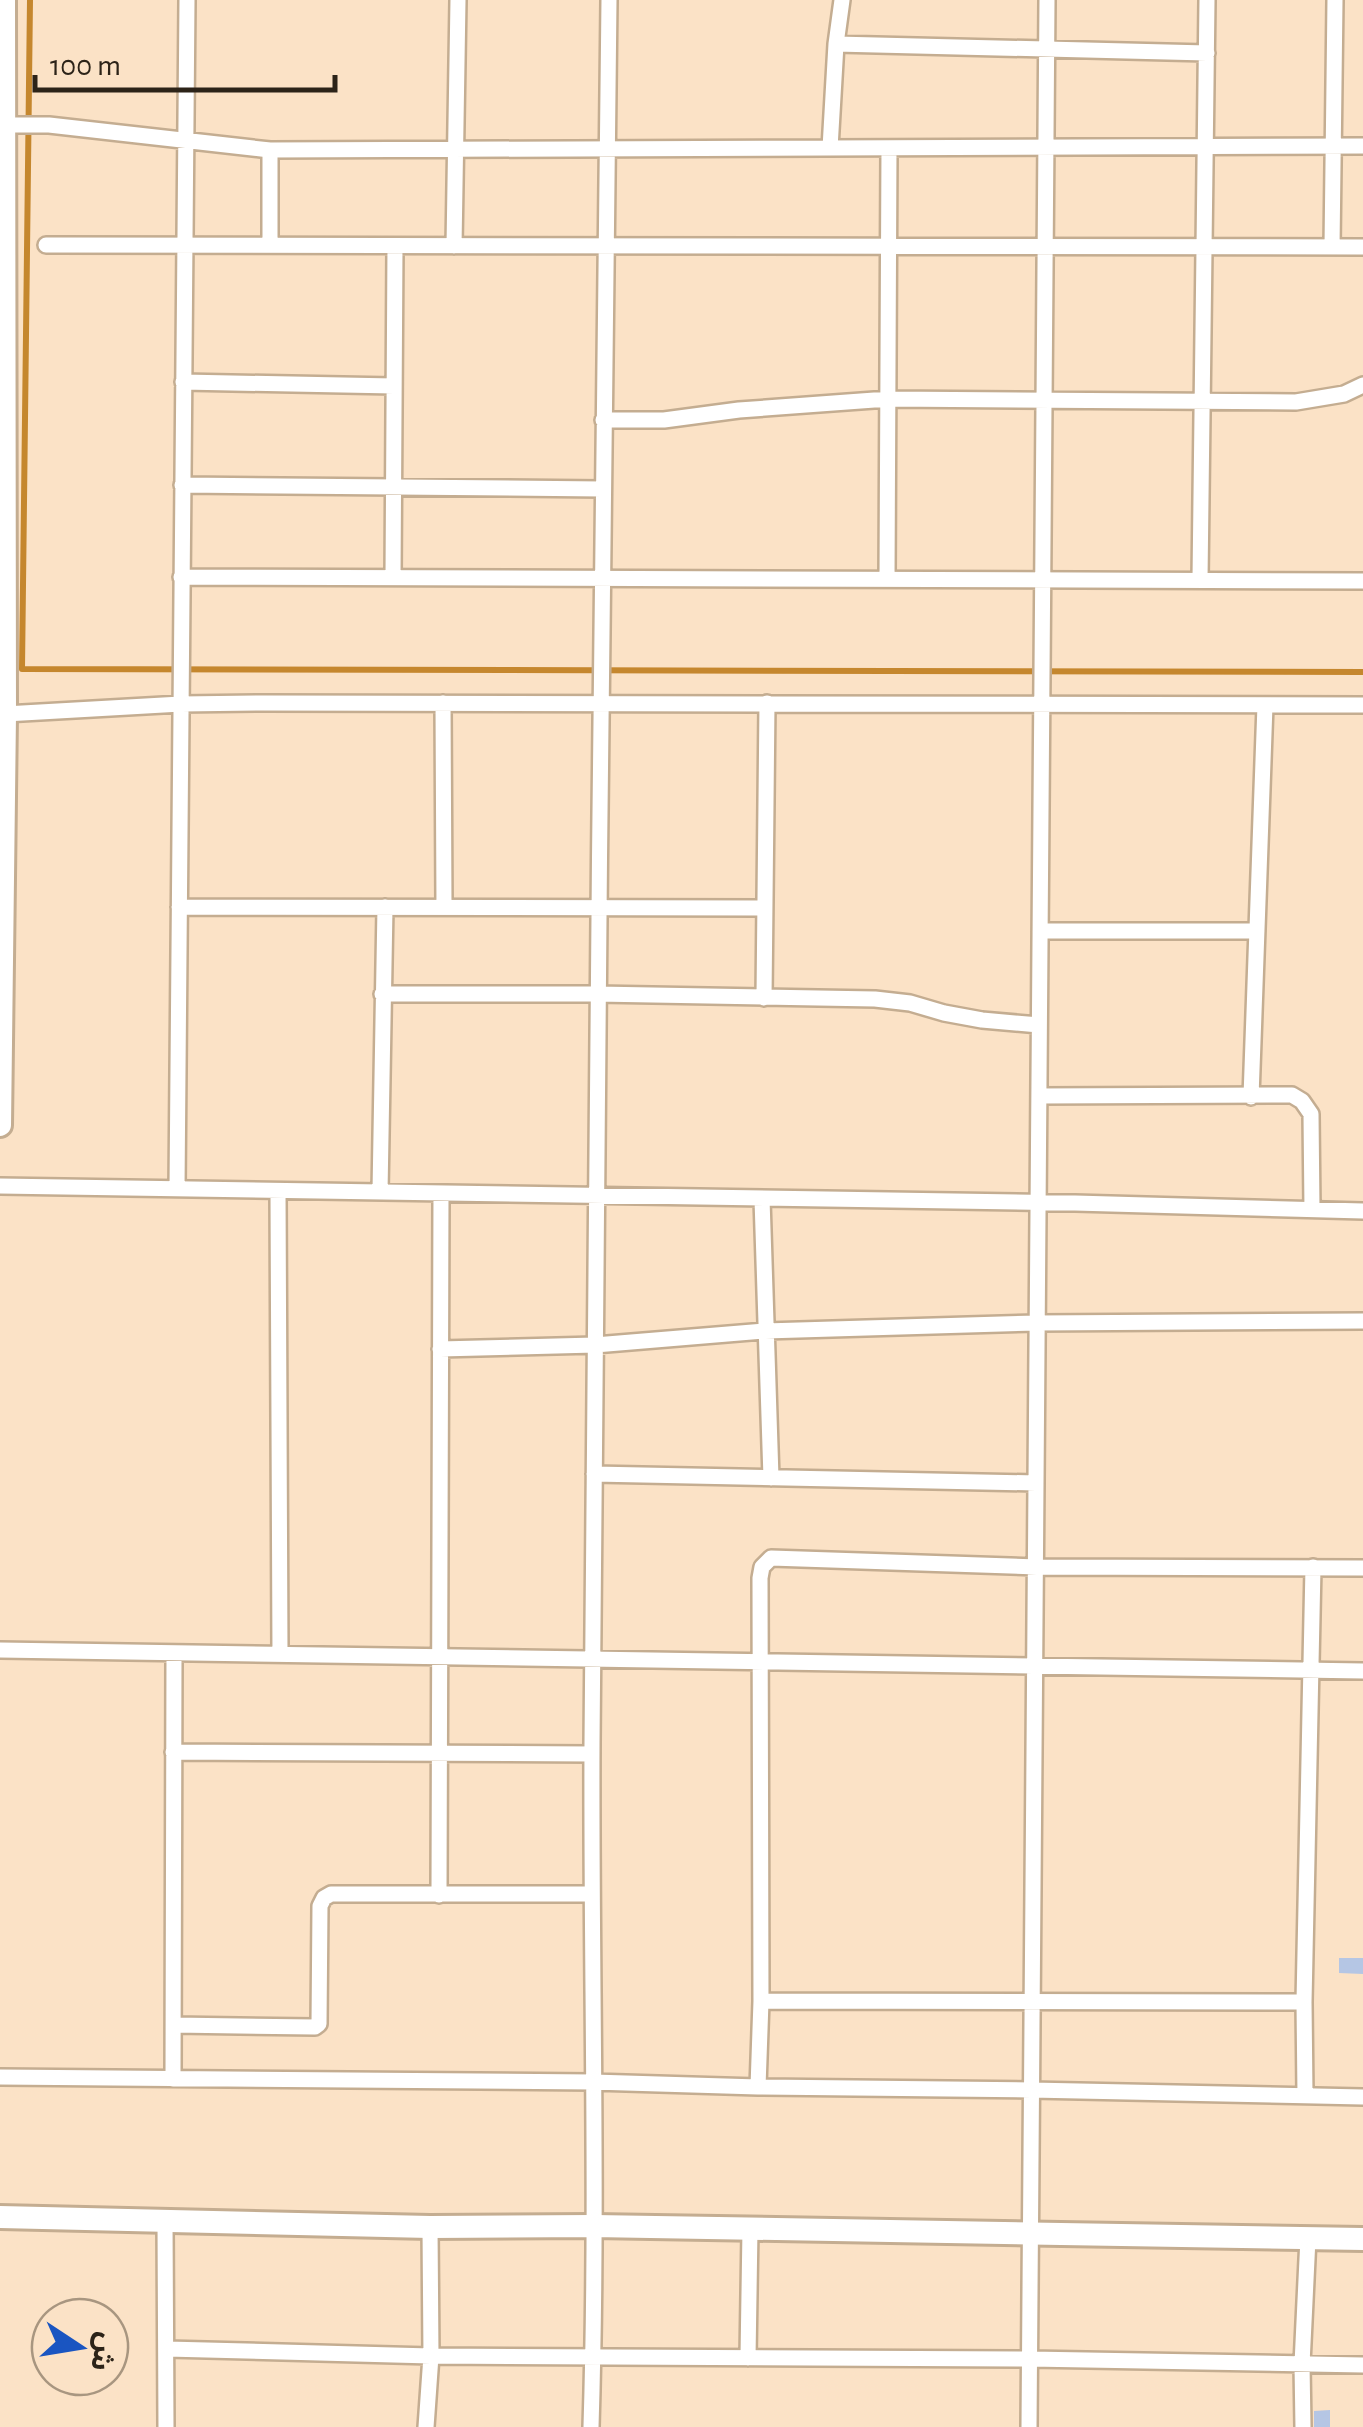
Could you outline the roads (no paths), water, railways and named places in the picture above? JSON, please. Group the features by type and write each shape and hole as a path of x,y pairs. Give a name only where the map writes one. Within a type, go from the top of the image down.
{"street":[{"path":"0,1125 4,0"},
{"path":"177,1189 187,0"},
{"path":"454,246 458,0"},
{"path":"591,2427 598,907 609,0"},
{"path":"830,148 842,0"},
{"path":"1030,2427 1047,0"},
{"path":"1200,580 1207,0"},
{"path":"1332,247 1335,0"},
{"path":"836,44 1206,53"},
{"path":"2,124 48,125 270,150 1363,146"},
{"path":"887,579 890,148"},
{"path":"270,150 270,246"},
{"path":"46,245 1363,247"},
{"path":"393,578 395,246"},
{"path":"183,382 394,386"},
{"path":"603,420 664,420 738,410 888,400 1296,402 1344,394 1363,385"},
{"path":"182,485 602,489"},
{"path":"182,577 1363,581"},
{"path":"442,703 444,907"},
{"path":"764,998 767,703"},
{"path":"3,714 181,704 1363,705"},
{"path":"1251,1097 1265,705"},
{"path":"179,907 764,908"},
{"path":"380,1192 384,907"},
{"path":"1040,932 1257,932"},
{"path":"382,994 875,1000 910,1003 982,1020 1039,1025"},
{"path":"1038,1096 1292,1096 1302,1101 1311,1114 1312,1210"},
{"path":"0,1186 1363,1212"},
{"path":"278,1190 280,1653"},
{"path":"439,1895 441,1193"},
{"path":"762,1199 770,1478"},
{"path":"440,1349 595,1346 765,1331 1037,1323 1363,1322"},
{"path":"594,1474 1036,1483"},
{"path":"758,2088 760,1578 762,1566 771,1558 1038,1567 1363,1568"},
{"path":"1306,2095 1304,2002 1313,1566"},
{"path":"0,1650 1363,1671"},
{"path":"173,2078 174,1653"},
{"path":"173,1752 592,1754"},
{"path":"174,2025 319,2024 320,1906 331,1894 592,1894"},
{"path":"761,2000 1304,2002"},
{"path":"0,2077 592,2082 1363,2096"},
{"path":"0,2217 430,2227 594,2226 1363,2239"},
{"path":"166,2221 166,2427"},
{"path":"426,2427 431,2356 430,2227"},
{"path":"748,2358 750,2229"},
{"path":"1303,2427 1308,2238"},
{"path":"167,2350 1363,2365"}],"waterway":[{"path":"30,0 22,669 1363,672"}]}
